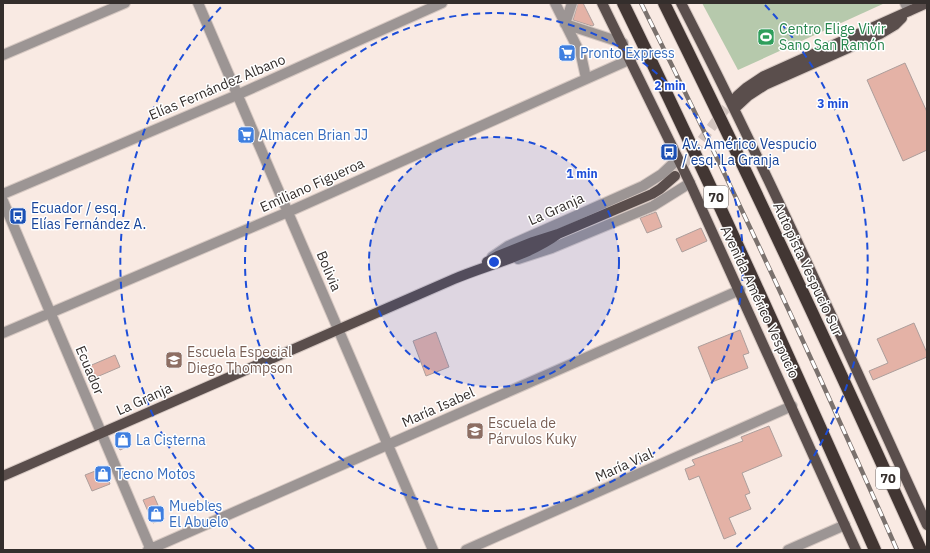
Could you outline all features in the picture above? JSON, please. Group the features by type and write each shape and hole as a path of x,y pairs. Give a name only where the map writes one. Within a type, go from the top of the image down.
{"highway":[{"name":"70","path":"623,3 713,190 875,550"},
{"name":"Autopista Vespucio Sur","path":"664,3 822,333 921,550"}],"main road":[{"name":"Avenida Américo Vespucio","path":"602,3 631,59 740,290 856,550"},
{"path":"681,3 734,109 927,525"},
{"path":"737,96 764,76 907,7 927,3"},
{"path":"734,109 748,96 765,86 884,32 895,25 907,7"},
{"name":"La Granja","path":"473,271 488,262 533,242 558,234 652,194 675,176"},
{"name":"La Granja","path":"3,476 338,328 473,271 505,262 528,252 546,243 558,234"}],"street":[{"path":"3,55 125,3"},
{"name":"Bolivia","path":"198,3 433,550"},
{"name":"Elías Fernández Albano","path":"3,194 237,95 442,3"},
{"path":"555,3 581,56 586,78"},
{"path":"565,24 572,3"},
{"path":"565,24 623,43"},
{"name":"Emiliano Figueroa","path":"3,333 288,212 631,59"},
{"name":"La Granja","path":"488,262 497,253 508,246 653,181 671,167 678,159"},
{"name":"La Granja","path":"505,262 546,250 653,206 690,183"},
{"name":"Ecuador","path":"3,201 150,550"},
{"name":"María Isabel","path":"150,550 740,290"},
{"name":"María Vial","path":"466,550 792,406"},
{"path":"788,550 845,525"}],"green space":[{"name":"Centro Elige Vivir Sano San Ramón","path":"702,3 885,3 738,70"}],"building":[{"path":"578,3 583,3 594,25 592,26 573,20"},
{"path":"905,63 927,112 927,150 903,161 867,80"},
{"path":"656,212 662,227 647,233 640,218"},
{"path":"701,228 707,241 682,252 676,239"},
{"path":"914,323 927,353 927,357 873,380 869,371 888,363 877,339"},
{"path":"740,330 749,353 743,355 748,368 712,382 698,347"},
{"path":"436,332 449,367 426,376 413,341"},
{"path":"115,355 120,367 92,379 87,367"},
{"path":"769,426 782,456 742,473 750,493 745,495 751,509 729,518 736,534 724,539 699,476 689,480 685,469 695,465 692,460 743,441 741,437"},
{"name":"La Cisterna","path":"125,434 131,445 120,450 116,442 118,437"},
{"path":"103,468 110,484 92,491 85,475"},
{"path":"154,496 164,519 153,523 143,500"}],"tunnel":[{"path":"675,176 735,97"}],"railway":[{"path":"641,3 708,139 772,275 897,550"}],"place":[{"name":"Centro Elige Vivir Sano San Ramón","path":"766,37"},
{"name":"Pronto Express","path":"567,53"},
{"name":"Almacen Brian JJ","path":"246,135"},
{"name":"Av. Américo Vespucio / esq. La Granja","path":"669,152"},
{"name":"Ecuador / esq. Elías Fernández A.","path":"18,216"},
{"name":"Escuela Especial Diego Thompson","path":"174,360"},
{"name":"Escuela de Párvulos Kuky","path":"475,431"},
{"name":"La Cisterna","path":"123,440"},
{"name":"Tecno Motos","path":"103,474"},
{"name":"Muebles El Abuelo","path":"156,514"}]}
